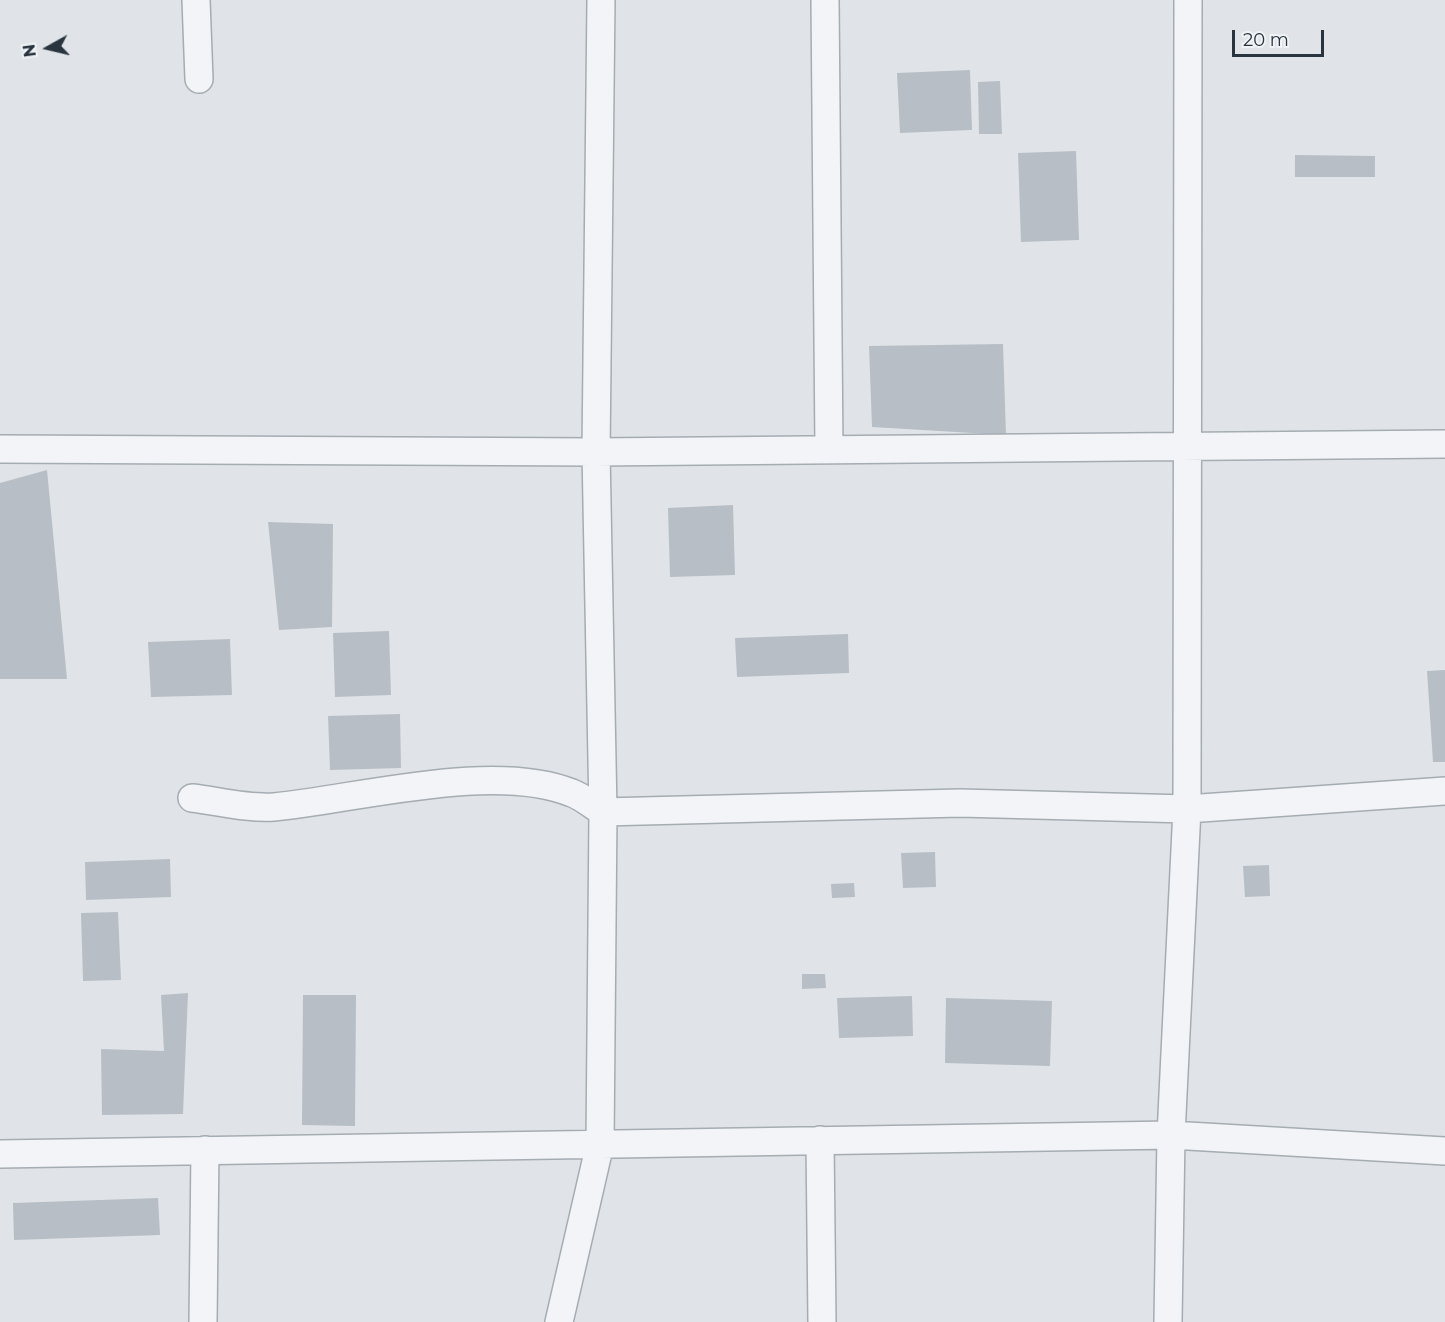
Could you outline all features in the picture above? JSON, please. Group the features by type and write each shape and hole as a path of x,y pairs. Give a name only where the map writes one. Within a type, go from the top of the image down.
{"street":[{"path":"196,0 199,79"},
{"path":"559,1322 600,1144 603,812 596,452 601,0"},
{"path":"825,0 829,450"},
{"path":"1168,1322 1171,1135 1187,808 1188,0"},
{"path":"0,449 596,452 1445,444"},
{"path":"192,798 271,807 434,785 504,781 541,785 573,793 603,812 960,803 1187,808 1445,791"},
{"path":"0,1154 1171,1135 1445,1151"},
{"path":"820,1140 822,1322"},
{"path":"203,1322 205,1150"}],"building":[{"path":"970,70 972,130 900,133 897,73"},
{"path":"1000,81 1002,134 979,134 978,82"},
{"path":"1076,151 1079,240 1021,242 1018,153"},
{"path":"1295,155 1375,156 1375,177 1295,177"},
{"path":"1003,344 1006,435 872,427 869,346"},
{"path":"47,470 67,679 0,679 0,483"},
{"path":"733,505 735,575 670,577 668,508"},
{"path":"268,522 333,524 332,627 279,630"},
{"path":"389,631 391,695 335,697 333,633"},
{"path":"848,634 849,673 737,677 735,638"},
{"path":"230,639 232,695 151,697 148,642"},
{"path":"1445,670 1445,762 1433,762 1427,671"},
{"path":"400,714 401,768 330,770 328,716"},
{"path":"935,852 936,887 903,888 901,853"},
{"path":"170,859 171,897 86,900 85,862"},
{"path":"1269,865 1270,896 1245,897 1243,866"},
{"path":"854,883 855,897 832,898 831,884"},
{"path":"118,912 121,980 83,981 81,913"},
{"path":"802,974 825,974 826,988 802,989"},
{"path":"188,993 183,1114 102,1115 101,1049 164,1051 161,995"},
{"path":"303,995 356,995 355,1126 302,1125"},
{"path":"912,996 913,1036 839,1038 837,998"},
{"path":"946,998 1052,1001 1050,1066 945,1063"},
{"path":"158,1198 160,1235 14,1240 13,1203"}]}
